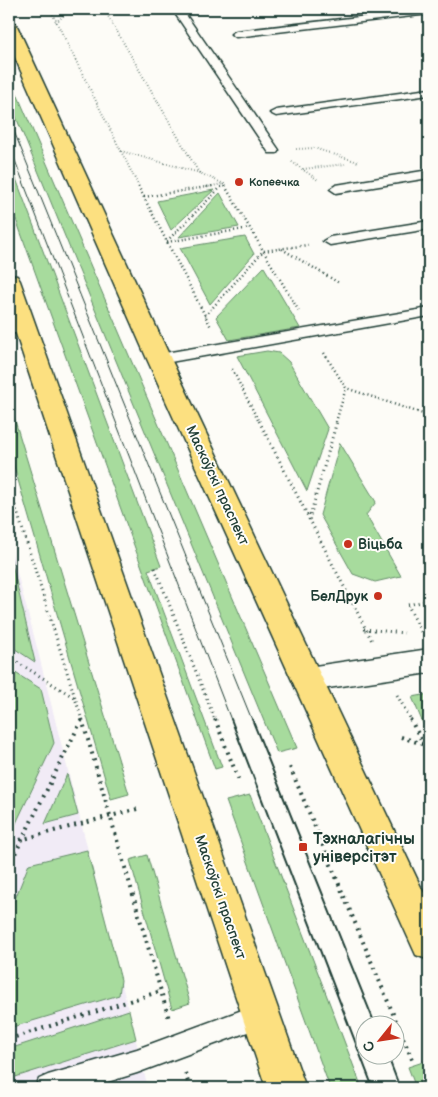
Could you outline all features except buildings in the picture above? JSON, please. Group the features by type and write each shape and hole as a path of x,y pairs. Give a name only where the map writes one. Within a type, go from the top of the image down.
{"main road":[{"name":"Маскоўскі праспект","path":"9,26 159,359 429,943"},
{"name":"Маскоўскі праспект","path":"9,281 17,329 286,1088"}],"street":[{"path":"308,679 429,661"}],"lane":[{"path":"177,9 273,150"},
{"path":"236,34 429,11"},
{"path":"276,113 429,92"},
{"path":"336,189 429,174"},
{"path":"330,241 429,225"},
{"path":"159,359 429,312"},
{"path":"48,1088 137,1061 261,1014"}],"path":[{"path":"56,22 72,9"},
{"path":"104,9 200,174"},
{"path":"273,150 314,148 358,162"},
{"path":"273,150 315,178"},
{"path":"120,151 200,174 224,184 264,252"},
{"path":"144,197 224,184"},
{"path":"224,184 167,242 250,228"},
{"path":"205,316 264,252 311,244"},
{"path":"282,249 339,283"},
{"path":"309,520 346,388"},
{"path":"9,486 82,719 190,1088"},
{"path":"155,568 238,781"},
{"path":"364,629 423,635 408,604 429,600"},
{"path":"9,658 75,699"},
{"path":"394,690 428,746 429,754"},
{"path":"9,866 20,840 82,719"},
{"path":"401,738 428,746"},
{"path":"290,768 414,1064"},
{"path":"20,840 141,808"},
{"path":"9,1039 161,991"}],"shaded area":[{"path":"9,543 34,636 148,1088 9,1088"}],"green space":[{"path":"9,75 297,748 277,753 9,100"},
{"path":"9,160 161,566 148,570 222,767 215,769 9,200"},
{"path":"214,190 171,230 157,201"},
{"path":"220,193 239,227 179,237"},
{"path":"245,237 254,254 210,304 180,248"},
{"path":"264,267 300,328 229,340 216,317"},
{"path":"267,351 279,353 289,362 328,429 307,491 237,356"},
{"path":"9,401 129,794 111,799 9,449"},
{"path":"340,443 376,502 366,515 401,576 375,582 353,574 320,515"},
{"path":"9,551 35,662 9,645"},
{"path":"9,669 41,689 54,743 9,838"},
{"path":"429,694 429,731 425,728 412,697"},
{"path":"67,774 78,815 45,824"},
{"path":"250,795 362,1088 330,1088 226,801"},
{"path":"87,850 121,980 119,995 9,1028 9,914 29,864"},
{"path":"147,855 190,1003 172,1009 130,860"},
{"path":"129,1010 136,1039 9,1079 9,1049"},
{"path":"429,1060 429,1088 416,1088 408,1067"}],"tram line":[{"path":"9,119 252,720"},
{"path":"9,145 231,720"},
{"path":"231,719 373,1088"},
{"path":"252,719 371,1014"},
{"path":"391,1064 400,1088"}],"place":[{"name":"Копеечка","path":"239,182"},
{"name":"Віцьба","path":"348,544"},
{"name":"БелДрук","path":"378,596"},
{"name":"Тэхналагічны універсітэт","path":"303,847"}]}
